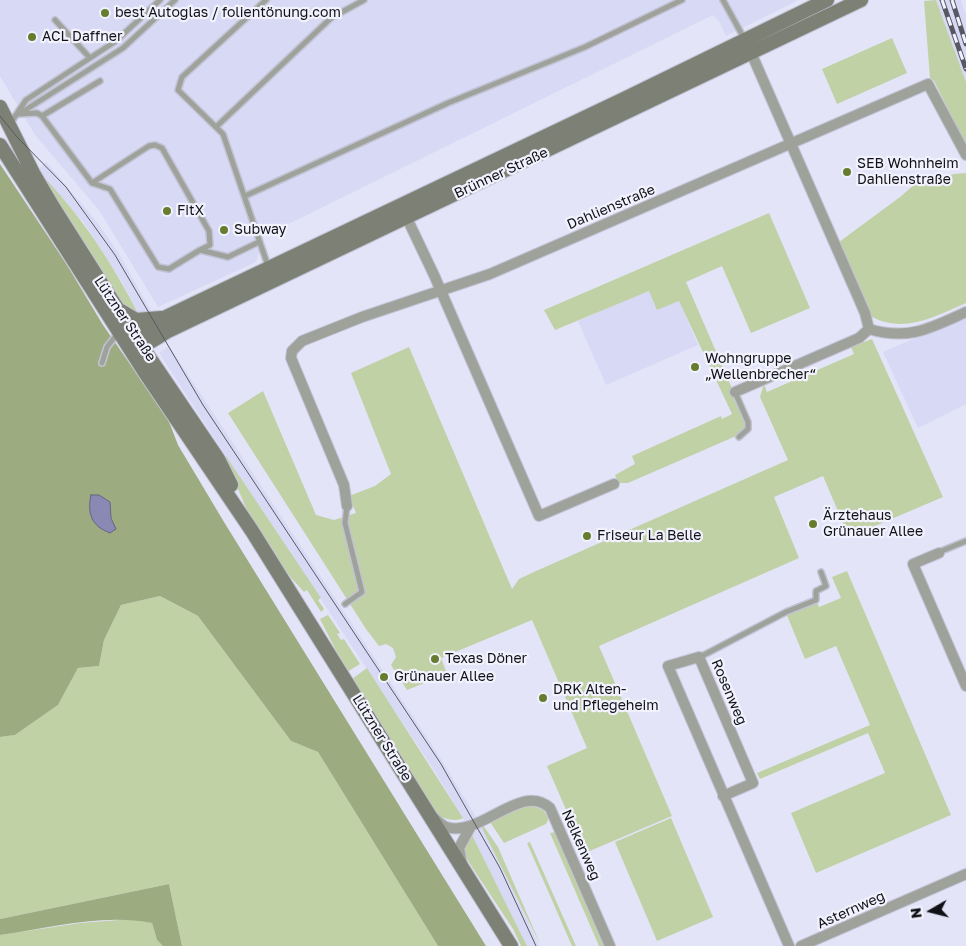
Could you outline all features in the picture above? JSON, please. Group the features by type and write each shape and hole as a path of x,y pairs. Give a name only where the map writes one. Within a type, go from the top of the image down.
{"main road":[{"name":"Brünner Straße","path":"748,47 827,0"},
{"name":"Brünner Straße","path":"132,343 168,331 404,212 748,47 861,0"},
{"name":"Lützner Straße","path":"0,106 10,119 33,174 52,208 116,308 132,343 155,365 218,459 252,531"},
{"name":"Lützner Straße","path":"0,145 132,343 252,531 511,946"},
{"name":"Brünner Straße","path":"132,343 166,317 269,268 404,212"},
{"path":"116,308 128,318 136,320 166,317"},
{"path":"155,365 155,354 158,344 168,331"}],"street":[{"path":"748,47 864,313 869,330"},
{"name":"Dahlienstraße","path":"347,506 344,485 294,366 292,351 302,341 355,319 490,274 928,84 966,155"},
{"path":"404,212 441,291 539,516 614,484"},
{"path":"869,330 887,335 909,334 966,312"},
{"path":"735,392 859,338 869,330"},
{"path":"939,553 913,564 966,686"},
{"name":"Rosenweg","path":"723,796 753,783 699,657 668,666 723,796 789,946"},
{"name":"Nelkenweg","path":"429,814 445,826 471,826 528,800 535,799 546,805 550,808 610,946"},
{"path":"462,865 459,848 471,826"},
{"name":"Asternweg","path":"801,946 966,874"}],"lane":[{"path":"10,119 26,100 116,41 160,0"},
{"path":"10,119 123,48 175,0"},
{"path":"266,0 182,77 178,90 223,134 269,268"},
{"path":"216,127 331,18 364,0"},
{"path":"245,196 448,103 585,47 682,0"},
{"path":"723,0 748,47"},
{"path":"55,20 90,58"},
{"path":"42,116 100,81"},
{"path":"10,119 37,113 42,116 92,183 110,189 158,267 169,269 210,244 209,231 162,148 155,144 92,183"},
{"path":"200,250 228,256 259,242"},
{"path":"102,363 107,347 132,343"},
{"path":"735,392 748,422 748,429 739,437"},
{"path":"345,604 362,592 345,523 347,506"},
{"path":"939,553 966,541"},
{"path":"699,657 786,612 816,600 816,591 826,586 821,572"}],"shaded area":[{"path":"0,0 799,0 726,36 719,21 713,15 264,236 256,262 158,307 99,210 35,135 0,76"},
{"path":"936,0 961,0 966,16 966,82"},
{"path":"46,162 97,222 118,252 151,311 139,315 122,282 84,223 37,170"},
{"path":"649,290 679,301 698,345 606,385 578,321"},
{"path":"966,316 966,404 918,428 883,352"},
{"path":"169,346 441,759 476,817 465,822 434,770 226,456 159,353"},
{"path":"481,826 515,891 539,946 527,946 471,833"}],"green space":[{"path":"936,0 966,82 966,145 934,81 930,78 924,1"},
{"path":"892,38 907,73 837,104 822,69"},
{"path":"0,164 67,265 103,325 168,419 178,445 224,522 486,946 438,946 318,752 291,741 198,616 160,596 121,605 104,640 99,666 78,668 58,705 15,735 0,737"},
{"path":"966,173 966,303 928,319 904,324 878,320 865,313 835,245 915,184 954,174"},
{"path":"41,174 70,207 95,241 118,276 139,315 127,310 116,297"},
{"path":"769,213 810,308 751,333 722,266 686,282 750,430 628,483 618,483 615,475 635,464 632,456 721,416 722,419 732,414 679,301 657,310 649,291 555,330 544,310"},
{"path":"872,339 943,497 849,537 823,476 774,497 799,558 599,646 672,816 585,853 547,766 587,748 532,620 441,658 447,674 407,690 391,665 396,657 393,648 386,644 379,646 366,629 228,413 263,391 316,515 334,520 356,513 349,496 375,486 391,474 351,373 409,347 512,589 519,579 536,571 788,460 760,397 764,384 767,392 854,354 851,347"},
{"path":"226,456 321,598 318,600 324,609 321,612 307,590 304,592 283,569 247,510 225,459"},
{"path":"847,571 951,815 816,873 791,813 885,773 868,733 760,779 757,773 870,725 836,646 805,659 786,613 816,600 819,607 841,598 832,577"},
{"path":"160,596 198,616 291,741 318,752 438,946 182,946 169,884 0,919 0,737 15,735 58,705 78,668 99,666 104,640 121,605"},
{"path":"328,615 340,633 337,634 341,640 344,639 360,664 347,672 320,619"},
{"path":"367,668 463,818 447,819 434,811 352,679"},
{"path":"533,806 543,810 549,818 546,824 504,843 490,822 521,808"},
{"path":"671,818 713,917 657,941 615,842"},
{"path":"483,825 498,847 541,946 481,826"},
{"path":"555,832 604,946 599,946 550,833"},
{"path":"471,833 527,946 521,946 513,929 468,861 464,847"},
{"path":"530,842 576,946 572,946 527,843"},
{"path":"169,884 182,946 163,946 157,940 152,923 133,920 76,923 0,935 0,919"},
{"path":"132,919 152,923 157,940 163,946 0,946 0,935 80,923"}],"water":[{"path":"91,495 99,495 110,502 111,518 116,529 110,533 98,527 92,518 90,513"}],"tram line":[{"path":"0,116 17,137 66,187 115,255 203,405 441,764 500,868 536,946"}],"railway":[{"path":"942,0 966,69"},
{"path":"952,0 966,44"}],"place":[{"name":"best Autoglas / folientönung.com","path":"105,13"},
{"name":"ACL Daffner","path":"32,37"},
{"name":"SEB Wohnheim Dahlienstraße","path":"847,172"},
{"name":"FitX","path":"167,211"},
{"name":"Subway","path":"224,230"},
{"name":"Wohngruppe „Wellenbrecher“","path":"695,367"},
{"name":"Ärztehaus Grünauer Allee","path":"813,524"},
{"name":"Friseur La Belle","path":"587,536"},
{"name":"Texas Döner","path":"435,659"},
{"name":"Grünauer Allee","path":"384,677"},
{"name":"DRK Alten- und Pflegeheim","path":"543,698"}]}
